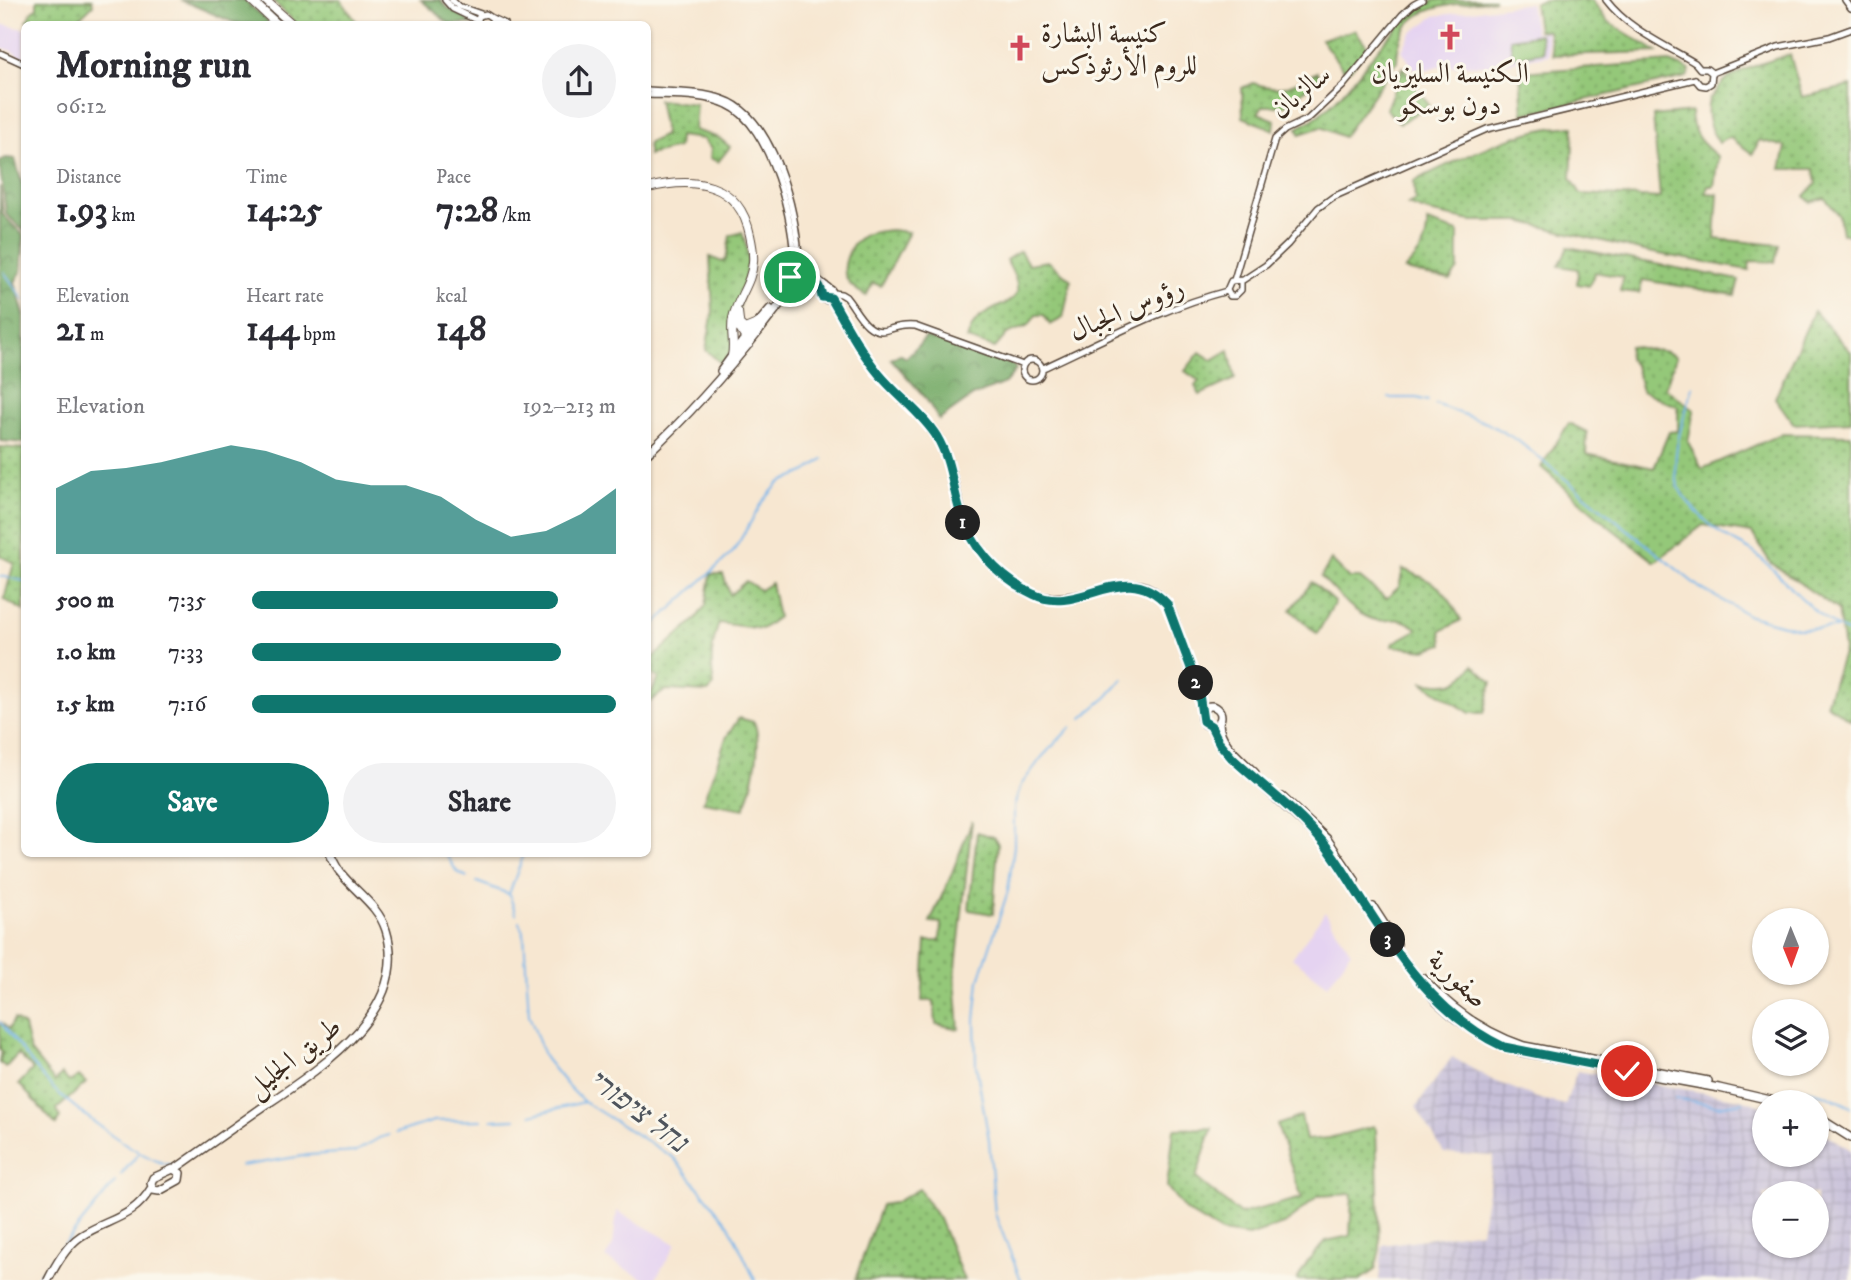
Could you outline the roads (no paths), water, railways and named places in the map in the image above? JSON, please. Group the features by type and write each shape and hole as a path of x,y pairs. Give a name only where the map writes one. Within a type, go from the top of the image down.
{"highway":[{"path":"251,0 274,21"},
{"path":"265,0 289,21"},
{"path":"651,186 689,182 715,188 729,196 746,222 753,249 751,274 742,292 732,355"},
{"path":"736,322 745,329 757,324"},
{"path":"736,322 745,341"}],"main road":[{"path":"799,257 828,293 856,343 878,373 929,425 950,466 964,525 988,560 1006,577 1039,597 1070,598 1127,585 1140,585 1151,590 1167,604 1198,687 1203,721 1215,724 1221,716 1219,711 1211,706 1198,687"},
{"path":"797,268 812,276"},
{"path":"709,389 732,355 782,301 795,279 797,268"},
{"path":"651,450 693,409 775,303 797,268"},
{"path":"795,279 803,275 812,276"},
{"path":"1202,712 1211,706"},
{"name":"صفورية","path":"1215,724 1220,744 1232,758 1322,841 1387,939 1422,984 1446,1009 1487,1039 1504,1047 1752,1096"},
{"name":"صفورية","path":"1215,724 1236,755 1327,839 1395,941 1440,997 1489,1032 1524,1046 1752,1093"},
{"name":"طريق الجليل","path":"177,1171 189,1159 329,1060 361,1030 378,1003 389,969 389,946 385,926 373,906 341,874 332,857"},
{"path":"1609,1068 1619,1074 1623,1086 1645,1074"},
{"path":"1829,1124 1851,1138"},
{"path":"48,1280 66,1251 78,1238 131,1215 147,1203 154,1189 153,1178 177,1171 179,1180 154,1189"}],"street":[{"path":"445,0 453,9 475,21"},
{"path":"452,0 458,6 481,14 486,13 493,21"},
{"name":"سالزيان","path":"1237,281 1275,139 1285,130 1308,119 1322,106 1343,86 1402,15 1422,0"},
{"path":"1606,0 1631,26 1695,63 1700,69"},
{"path":"1845,0 1851,8"},
{"path":"478,21 481,14"},
{"path":"1712,73 1779,47 1829,37 1851,29"},
{"path":"0,53 21,63"},
{"path":"1700,69 1707,69 1712,73 1711,83 1706,86 1700,85 1695,79 1700,69"},
{"path":"1237,281 1242,289 1233,297 1227,291 1228,286 1237,281 1266,265 1289,244 1318,208 1333,197 1418,161 1467,136 1695,79"},
{"path":"651,92 723,99 755,122 783,177 799,257 797,268"},
{"path":"651,92 720,102 737,110 755,129 778,178 797,268"},
{"name":"رؤوس الجبال","path":"1043,368 1157,314 1186,302 1227,291"},
{"path":"828,293 846,297 871,330 880,332 903,325 915,326 1023,365 1033,361 1043,368 1041,375 1031,379 1021,370 1023,365"}],"waterway":[{"path":"4,272 21,296"},
{"path":"1693,386 1675,461 1681,491 1691,506 1712,526 1753,552 1824,618 1851,634"},
{"path":"1389,398 1417,398 1428,401"},
{"path":"1435,404 1487,423 1517,440 1700,588 1750,616 1799,629 1837,628"},
{"path":"651,627 733,552 762,503 779,483 807,471 823,459"},
{"path":"0,576 21,580"},
{"path":"1082,718 1123,679"},
{"path":"1021,1280 995,1214 989,1140 976,1065 975,1020 979,980 1008,891 1014,846 1014,806 1021,785 1042,757 1071,727"},
{"path":"448,857 457,872 467,877"},
{"path":"516,914 509,894 523,857"},
{"path":"477,882 509,894"},
{"name":"נחל ציפורי","path":"519,921 524,934 529,1015 545,1058 584,1102 674,1158 729,1225 755,1280"},
{"path":"0,1022 40,1074 65,1099 130,1147 162,1163 174,1165"},
{"path":"1800,1090 1807,1090"},
{"path":"1829,1096 1851,1107"},
{"path":"1675,1098 1718,1106 1743,1102"},
{"path":"531,1115 584,1102"},
{"path":"492,1120 516,1119"},
{"path":"396,1133 434,1121 481,1120"},
{"path":"241,1166 309,1155 355,1152 389,1135"},
{"path":"121,1175 138,1154"},
{"path":"35,1280 115,1182"}],"place":[{"name":"الكنيسة السليزيان دون بوسكو","path":"1450,37"},
{"name":"كنيسة البشارة للروم الأرثوذكس","path":"1020,48"}]}
